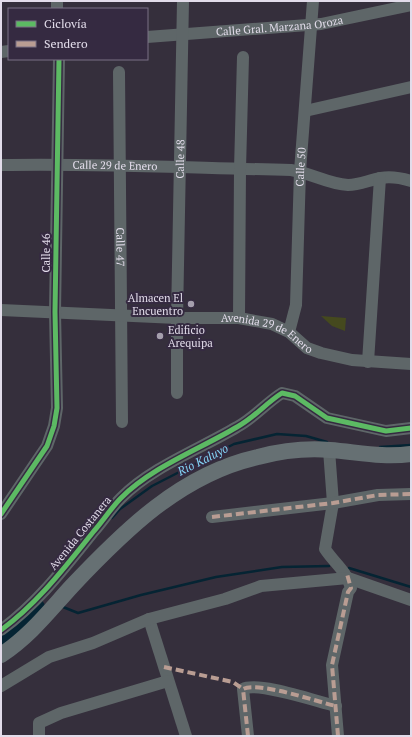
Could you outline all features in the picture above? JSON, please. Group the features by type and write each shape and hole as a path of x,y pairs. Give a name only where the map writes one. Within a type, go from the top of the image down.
{"main road":[{"path":"1,655 25,638 37,627 72,587 141,518 204,476 234,463 258,457 305,449 329,450 375,456 411,454"}],"street":[{"name":"Calle 48","path":"177,393 179,168 183,1"},
{"name":"Calle 50","path":"289,332 296,305 300,171 313,1"},
{"name":"Calle Gral. Marzana Oroza","path":"148,37 348,20 411,5"},
{"path":"239,318 240,169 243,57"},
{"name":"Calle 46","path":"1,514 47,446 54,426 57,408 55,312 59,60"},
{"name":"Calle 47","path":"119,72 122,422"},
{"path":"305,111 409,89"},
{"name":"Calle 29 de Enero","path":"1,166 57,163 300,171 334,184 364,184 380,178"},
{"path":"368,362 380,178 390,177 411,181"},
{"name":"Avenida 29 de Enero","path":"1,310 120,314 177,318 239,318 272,324 289,332 307,348 321,353 368,362 411,364"},
{"name":"Avenida Costanera","path":"1,630 19,617 47,589 121,498 144,479 238,427 258,412 268,402 282,393 295,396 328,418 386,431 411,428"},
{"path":"329,450 333,503 325,549 334,562 347,576 351,588 348,592 332,664 338,736"},
{"path":"212,517 333,503 378,495 411,494"},
{"path":"1,686 48,656 93,643 149,619 225,599 261,586 347,576 411,600"},
{"path":"149,619 186,736"},
{"path":"39,736 39,723 61,713 168,681"},
{"path":"248,736 243,689 247,687 262,687 336,706"}],"green space":[{"path":"321,316 346,318 345,331 332,326"}],"waterway":[{"name":"Rio Kaluyo","path":"112,518 120,509 152,486 234,444 277,434 306,436 327,442"},
{"name":"Rio Kaluyo","path":"380,447 411,445"},
{"path":"63,607 78,613 141,595 216,577 282,567 329,566"},
{"path":"349,568 411,587"},
{"path":"1,641 37,607"}],"marked path":[{"path":"212,517 333,503 378,495 411,494"},
{"path":"338,736 332,665 348,592 351,588 347,574"},
{"path":"164,667 233,682 243,689"},
{"path":"248,736 243,689 251,687 274,690 336,706"}],"cycle path":[{"path":"1,514 47,446 54,426 57,408 55,312 59,60"},
{"path":"1,630 39,596 62,571 117,502 133,487 161,468 243,423 282,393 295,396 327,418 386,431 411,428"}],"place":[{"name":"Almacen El Encuentro","path":"191,304"},
{"name":"Edificio Arequipa","path":"160,336"}]}
